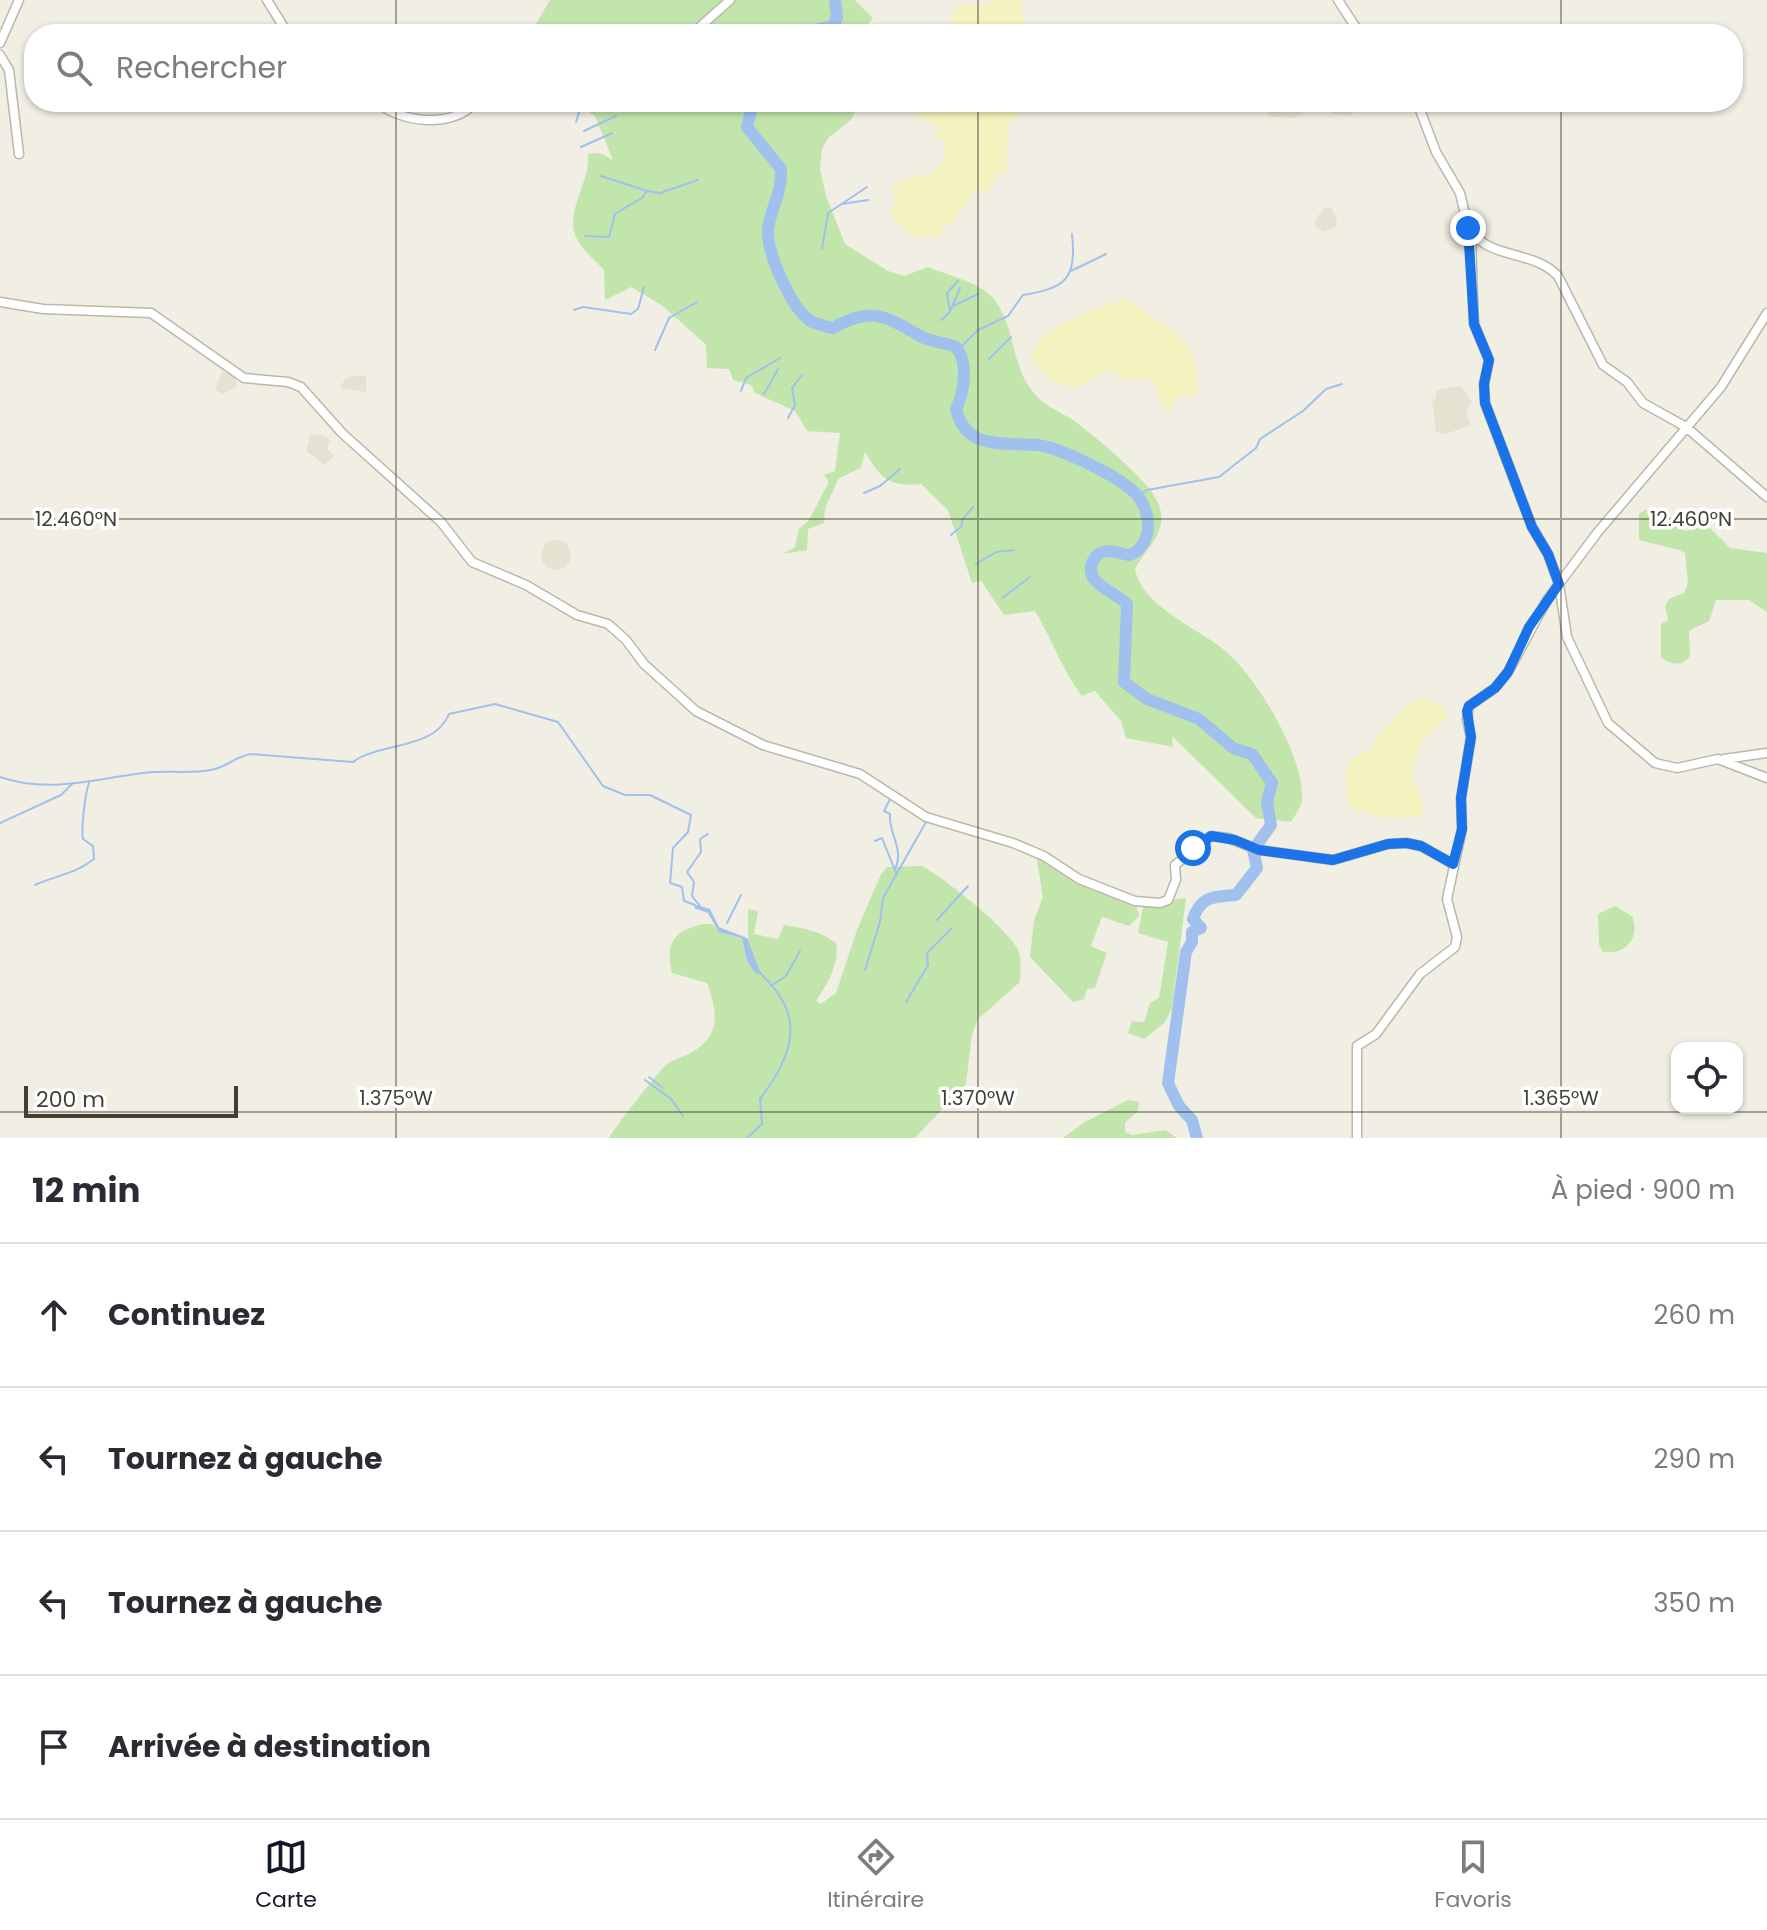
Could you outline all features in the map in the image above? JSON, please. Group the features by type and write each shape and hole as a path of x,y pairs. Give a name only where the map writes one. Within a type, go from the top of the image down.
{"street":[{"path":"0,43 19,0"},
{"path":"267,0 282,24"},
{"path":"703,24 730,0"},
{"path":"1338,0 1354,24"},
{"path":"0,55 9,70 19,154"},
{"path":"391,112 400,118 426,120 460,112"},
{"path":"1421,112 1436,152 1460,193 1468,228 1474,324 1489,360 1484,384 1485,403 1532,527 1548,554 1559,584 1567,637 1608,723 1655,763 1677,768 1767,753"},
{"path":"1468,228 1488,249 1538,259 1549,267 1558,276 1603,365 1627,382 1643,403 1686,427 1767,497"},
{"path":"0,302 43,309 151,313 244,378 288,382 301,387 342,433 441,522 472,562 526,585 577,615 608,624 626,640 644,664 696,711 763,745 860,774 926,817 1013,843 1044,856 1079,879 1135,901 1160,903 1168,900 1176,880 1175,865 1211,836 1235,840 1259,850 1333,860 1388,844 1406,843 1421,846 1453,864"},
{"path":"1357,1138 1355,1051 1376,1034 1420,974 1455,947 1457,937 1447,899 1462,829 1461,798 1471,737 1469,706 1495,688 1508,672 1529,627 1559,584 1721,387 1767,313"},
{"path":"1718,759 1767,778"}],"shaded area":[{"path":"1268,112 1303,112 1292,118 1268,116"},
{"path":"1331,112 1354,112 1350,116"},
{"path":"1331,207 1337,220 1335,227 1325,232 1315,227 1315,220 1324,208"},
{"path":"222,371 235,377 237,387 222,394 215,390"},
{"path":"366,376 366,392 340,388 345,379"},
{"path":"1461,386 1472,402 1466,412 1471,425 1446,434 1436,432 1432,400 1436,398 1436,390"},
{"path":"319,434 330,440 327,450 335,455 325,465 306,451 310,436"},
{"path":"556,540 566,545 571,555 566,565 556,570 546,565 541,555 546,545"}],"green space":[{"path":"550,0 855,0 873,18 868,24 536,24"},
{"path":"589,112 855,112 851,120 828,138 822,149 820,169 826,196 845,244 888,271 904,276 928,267 984,290 1006,320 1018,363 1032,391 1109,449 1153,494 1161,513 1161,522 1156,538 1135,569 1140,582 1159,605 1213,641 1237,662 1264,698 1287,741 1301,783 1302,800 1291,822 1256,818 1172,736 1173,747 1126,738 1121,721 1095,691 1082,696 1035,611 1004,615 981,581 972,583 948,510 921,484 901,484 887,479 865,452 861,468 839,478 825,508 824,523 808,529 807,550 783,554 795,547 799,529 809,520 829,482 824,475 835,471 840,433 807,431 795,411 755,393 751,385 733,380 729,369 707,368 706,345 663,306 631,287 605,300 604,270 578,241 573,220 588,165 588,154 600,153 613,160 595,116"},
{"path":"1645,510 1666,513 1685,531 1708,526 1730,548 1767,553 1767,612 1749,600 1716,600 1709,621 1689,631 1690,656 1687,660 1676,664 1661,657 1661,624 1668,620 1665,606 1669,599 1684,593 1688,583 1685,553 1639,540 1639,514"},
{"path":"1036,855 1135,901 1139,916 1129,926 1102,917 1091,946 1107,953 1095,988 1087,989 1084,999 1073,1002 1030,957 1034,920 1043,897"},
{"path":"922,866 989,917 1012,941 1020,958 1020,982 978,1019 972,1034 966,1084 915,1138 609,1138 667,1064 700,1047 712,1031 715,1014 707,983 672,973 670,951 679,934 708,924 742,938 747,961 760,974 748,949 748,909 758,911 754,934 778,939 784,925 824,936 836,943 837,951 832,974 816,1001 821,1004 836,993 857,930 881,874 887,867"},
{"path":"1186,898 1172,1008 1165,1022 1144,1039 1128,1033 1132,1021 1144,1022 1150,1003 1159,998 1168,942 1138,933 1144,903"},
{"path":"1615,906 1632,916 1633,937 1618,951 1603,952 1599,945 1598,914"},
{"path":"1128,1100 1139,1102 1138,1111 1125,1123 1125,1132 1132,1135 1165,1130 1177,1138 1063,1138 1083,1123"}],"sand":[{"path":"996,0 1023,0 1021,17 1025,24 953,24 952,14 958,6 982,5"},
{"path":"914,112 1022,112 1008,124 1006,174 999,173 987,194 975,190 953,223 943,227 938,238 909,233 891,212 895,200 892,183 930,174 945,159 944,140 934,139 938,127 916,117"},
{"path":"1128,298 1179,336 1194,358 1197,395 1174,398 1172,409 1163,408 1153,379 1127,379 1108,370 1076,388 1051,381 1031,359 1037,346 1058,327"},
{"path":"1415,700 1438,703 1447,712 1445,720 1426,737 1414,762 1414,779 1423,805 1422,815 1386,817 1350,808 1345,782 1349,760 1373,749 1376,736"}],"water":[{"path":"696,905 710,909 719,927 747,938 761,974 755,973 747,961 742,938 719,932 708,913 694,908"}],"waterway":[{"path":"834,24 837,17 835,0"},
{"path":"576,122 579,112"},
{"path":"751,112 747,127 781,169 780,187 768,230 771,252 794,303 812,322 821,325 833,328 858,317 878,316 924,338 956,347 963,361 964,378 956,409 968,432 988,442 1037,445 1060,451 1103,471 1135,493 1147,517 1148,531 1143,544 1129,555 1110,551 1101,553 1091,567 1095,580 1127,604 1124,682 1147,699 1199,719 1233,748 1252,754 1272,783 1267,802 1271,825 1253,850 1257,868 1236,895 1210,899 1200,905 1193,919 1201,928 1192,932 1192,942 1186,952 1168,1083 1179,1106 1192,1120 1197,1138"},
{"path":"584,131 616,116"},
{"path":"581,147 612,133"},
{"path":"601,176 647,191"},
{"path":"585,236 609,237 615,214 643,197 647,191 660,193 698,180"},
{"path":"822,249 828,213 867,187"},
{"path":"842,204 868,200"},
{"path":"958,350 978,330 1008,316 1023,295 1049,289 1065,280 1072,262 1072,234"},
{"path":"1071,271 1106,254"},
{"path":"941,320 950,312 947,293 958,281"},
{"path":"574,310 583,307 631,314 638,309 644,287"},
{"path":"950,312 960,288"},
{"path":"953,306 978,294"},
{"path":"655,350 669,318 697,302"},
{"path":"989,359 1011,337"},
{"path":"741,391 746,378 780,358"},
{"path":"764,394 778,369"},
{"path":"788,418 795,405 792,388 802,375"},
{"path":"1141,501 1142,493 1147,490 1219,477 1256,448 1260,439 1303,411 1326,389 1342,384"},
{"path":"864,493 880,486 900,469"},
{"path":"951,535 962,526 962,520 973,507"},
{"path":"976,564 996,552 1014,550"},
{"path":"1002,598 1030,577"},
{"path":"0,777 36,784 71,784 151,772 211,770 251,754 353,762 377,751 420,740 442,726 449,714 495,704 558,722 603,786 625,795 650,795 691,815 688,832 673,848 670,883 682,887 684,901 695,905"},
{"path":"35,885 73,871 94,859 93,846 83,839 89,783"},
{"path":"0,823 61,795 72,784"},
{"path":"890,799 884,811 890,814 897,848 895,869"},
{"path":"865,970 880,922 883,898 926,822"},
{"path":"700,906 692,896 694,882 687,872 701,852 700,839 708,834"},
{"path":"875,841 882,838 896,873"},
{"path":"937,920 968,886"},
{"path":"727,923 741,895"},
{"path":"906,1002 928,965 927,953 952,928"},
{"path":"771,986 786,976 800,951"},
{"path":"747,1138 762,1124 760,1099 781,1066 790,1035 784,1004 759,972"},
{"path":"649,1077 663,1088"},
{"path":"645,1080 671,1099 683,1116"}],"route":[{"path":"1193,848 1211,836 1235,840 1259,850 1333,860 1388,844 1406,843 1421,846 1453,864 1462,829 1461,798 1469,759 1471,737 1467,711 1469,706 1495,688 1508,672 1529,627 1559,584 1548,554 1532,527 1485,403 1484,384 1489,360 1474,324 1468,228"}]}
